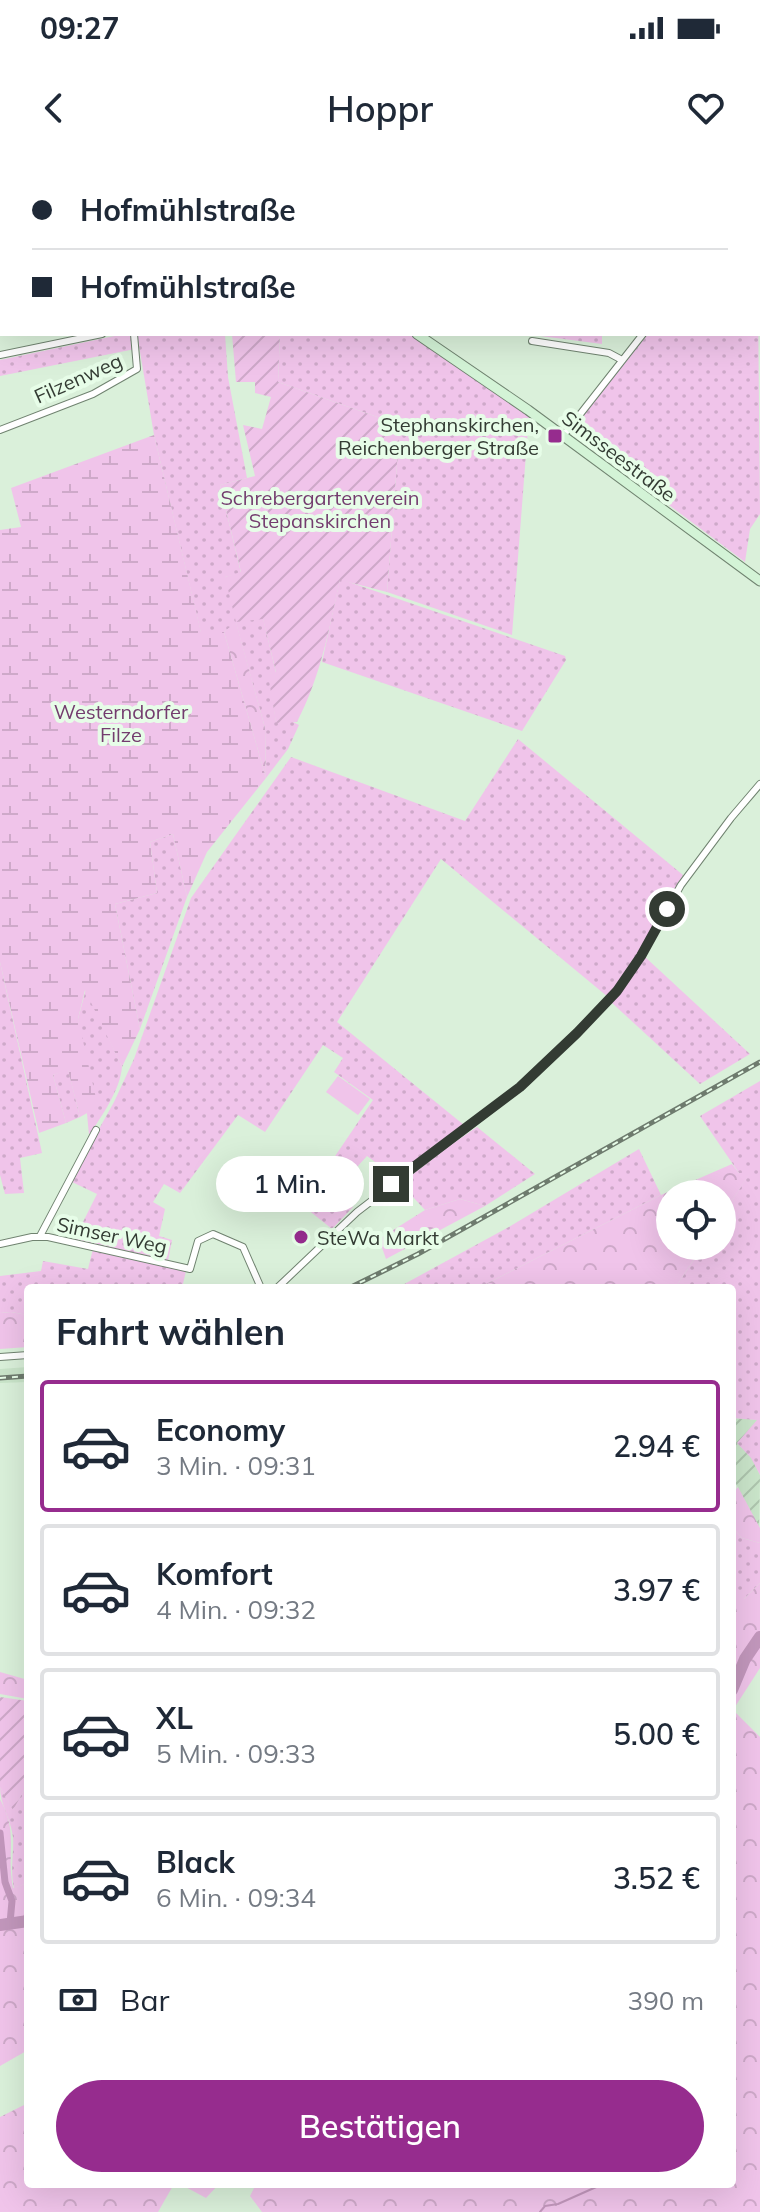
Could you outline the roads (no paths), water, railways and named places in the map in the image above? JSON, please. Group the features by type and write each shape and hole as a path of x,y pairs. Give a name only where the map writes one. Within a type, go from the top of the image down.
{"main road":[{"name":"Simsseestraße","path":"420,336 459,361 760,581"}],"street":[{"path":"0,355 92,336"},
{"name":"Filzenweg","path":"0,430 93,394 137,369 134,336"},
{"path":"563,436 641,336"},
{"path":"532,341 609,353 622,360"},
{"path":"281,1284 367,1204 520,1087 617,991 641,956 681,885 760,784"},
{"path":"40,1236 96,1130"},
{"name":"Simser Weg","path":"0,1244 40,1236 190,1269 198,1241 209,1235 218,1235 239,1244 246,1251 259,1284"},
{"path":"0,1357 24,1355"}],"waterway":[{"path":"736,1680 745,1659 760,1637"},
{"path":"0,1833 5,1882 12,1901 10,1923"},
{"path":"0,1925 24,1922"},
{"path":"540,2212 545,2206 558,2204 594,2188"}],"railway":[{"path":"357,1284 418,1254 760,1062"},
{"path":"0,1378 24,1376"}],"place":[{"name":"Stephanskirchen, Reichenberger Straße","path":"555,436"},
{"name":"SteWa Markt","path":"301,1237"}],"park label":[{"name":"Schrebergartenverein Stepanskirchen","path":"320,508"},
{"name":"Westerndorfer Filze","path":"121,722"}]}
